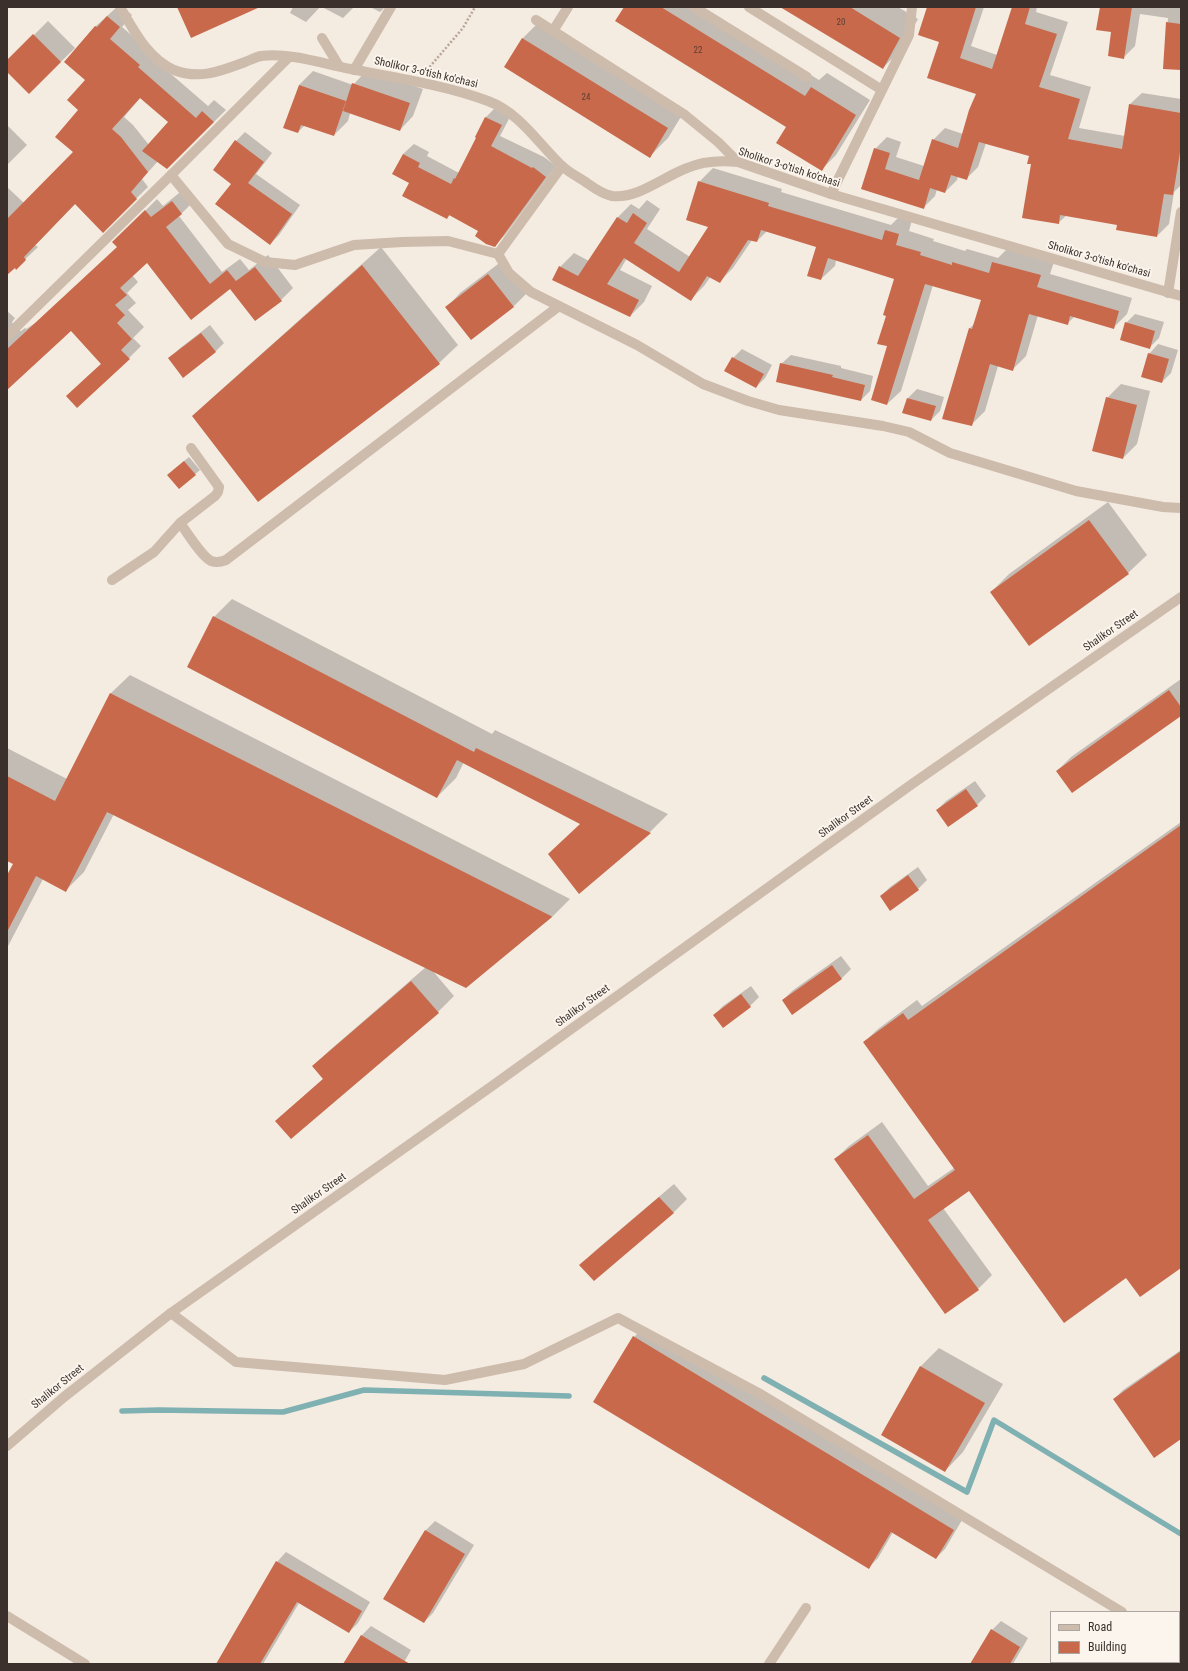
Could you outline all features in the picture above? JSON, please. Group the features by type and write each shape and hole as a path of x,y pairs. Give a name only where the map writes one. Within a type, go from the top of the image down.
{"street":[{"name":"Sholikor 3-o'tish ko'chasi","path":"120,7 141,42 150,53 173,69 186,74 204,75 222,71 261,56 289,57 470,94 498,105 522,122 562,166 600,192 611,196 633,193 687,168 700,164 726,161 738,162 831,194 1181,296"},
{"path":"354,70 391,7"},
{"path":"553,31 568,7"},
{"path":"694,7 807,78"},
{"path":"748,7 882,90"},
{"path":"831,194 909,35 912,7"},
{"path":"536,20 685,115 718,142 738,162"},
{"path":"322,38 339,66"},
{"path":"7,336 289,57"},
{"path":"498,254 562,166"},
{"path":"171,175 228,244 265,262 295,265 354,245 402,242 448,242 498,254 509,273 531,292 637,345 703,384 748,401 779,410 889,427 909,432 950,452 1076,491 1164,507 1181,508"},
{"path":"1168,293 1181,212"},
{"path":"180,523 210,560 219,563 226,560 559,306"},
{"path":"112,580 154,552 180,523 215,496 218,492 219,486 191,448"},
{"name":"Shаlikor Street","path":"7,1446 64,1397 171,1313 498,1081 906,788 1181,597"},
{"path":"171,1313 236,1362 445,1380 524,1364 618,1318 762,1395 1120,1611"},
{"path":"769,1664 806,1608"},
{"path":"7,1616 86,1664"}],"path":[{"path":"416,82 463,28 474,7"}],"building":[{"path":"177,7 260,7 191,38"},
{"path":"624,7 661,7 805,96 811,87 856,115 822,171 776,143 786,127 615,21"},
{"path":"780,7 850,7 900,38 883,69"},
{"path":"927,7 976,7 960,58 992,69 1012,7 1030,7 1025,24 1057,34 1039,87 1080,99 1068,139 1122,149 1129,104 1181,113 1181,146 1173,195 1164,194 1157,237 1116,230 1117,225 1060,215 1059,224 1022,218 1031,164 1027,164 1029,156 979,142 967,180 951,175 945,193 930,188 924,209 861,189 874,148 890,153 885,169 919,180 932,139 958,148 969,110 976,94 927,78 939,42 918,35"},
{"path":"1100,7 1132,7 1124,59 1108,56 1111,32 1096,30"},
{"path":"107,16 120,27 110,39 140,65 138,67 196,118 202,111 214,122 167,169 142,151 168,122 140,98 112,129 121,137 148,172 131,192 137,199 103,233 75,204 24,257 26,260 16,270 15,268 7,275 7,219 73,152 55,137 78,110 67,100 85,80 64,62 95,26 97,27"},
{"path":"1166,22 1181,24 1181,70 1163,69"},
{"path":"33,34 61,62 29,94 7,72 7,60"},
{"path":"522,38 668,128 650,158 504,67"},
{"path":"352,83 410,103 400,131 343,111"},
{"path":"299,85 346,101 334,136 301,125 298,133 283,128"},
{"path":"485,117 502,125 491,146 532,168 533,167 546,177 495,247 486,244 475,236 478,231 449,215 447,219 402,196 409,183 392,174 403,154 420,163 418,167 451,184 476,138 475,137"},
{"path":"235,140 264,162 248,183 292,214 270,245 215,204 231,184 213,170"},
{"path":"698,181 769,203 768,206 882,240 885,230 899,234 896,245 921,252 920,255 952,265 952,262 989,273 992,262 1041,275 1037,287 1119,311 1114,329 1070,316 1068,325 1029,314 1013,371 990,364 972,426 942,419 969,328 972,329 981,300 925,284 887,405 871,400 887,346 877,344 886,316 883,315 894,279 828,258 821,280 807,276 816,247 761,230 757,242 748,240 720,283 707,276 691,301 624,258 607,284 639,300 630,317 552,280 559,266 578,276 617,217 627,223 633,213 647,223 634,243 679,272 708,227 686,220"},
{"path":"172,201 182,214 166,227 210,284 227,270 236,281 255,267 282,301 255,321 230,289 191,320 147,263 120,288 127,295 115,305 125,315 117,323 132,339 121,350 130,359 77,408 66,396 101,364 71,331 7,390 7,349 117,247 112,242 145,210 151,217"},
{"path":"362,265 440,364 258,502 192,416"},
{"path":"488,274 514,307 471,340 445,307"},
{"path":"1125,322 1155,331 1150,349 1120,340"},
{"path":"201,333 216,352 183,378 168,358"},
{"path":"1148,353 1169,359 1162,383 1141,377"},
{"path":"732,357 764,374 756,388 724,371"},
{"path":"780,363 833,375 832,377 865,385 861,401 776,382"},
{"path":"1106,397 1137,405 1123,459 1092,451"},
{"path":"907,398 936,406 931,421 902,413"},
{"path":"184,461 196,475 179,489 167,475"},
{"path":"1089,520 1129,574 1029,646 990,592"},
{"path":"213,616 474,752 476,748 651,833 579,894 548,854 580,824 457,760 437,798 187,667"},
{"path":"1169,690 1181,707 1181,716 1072,793 1056,771"},
{"path":"110,693 552,917 466,988 107,812 66,892 36,876 7,932 7,875 13,864 7,861 7,776 55,801"},
{"path":"966,789 978,806 948,827 936,810"},
{"path":"1181,825 1181,1268 1140,1297 1126,1278 1064,1323 969,1191 928,1220 979,1290 945,1314 834,1159 868,1135 914,1199 955,1170 863,1042 903,1013 908,1020"},
{"path":"908,875 919,890 890,911 880,896"},
{"path":"832,965 842,979 792,1015 782,1000"},
{"path":"411,981 439,1013 291,1139 275,1121 323,1079 312,1066"},
{"path":"741,994 751,1007 723,1028 713,1015"},
{"path":"659,1197 674,1213 594,1281 579,1265"},
{"path":"633,1336 954,1530 936,1559 891,1532 869,1569 593,1402"},
{"path":"1181,1351 1181,1439 1154,1458 1113,1399"},
{"path":"920,1366 985,1403 945,1472 881,1435"},
{"path":"425,1530 465,1554 424,1623 383,1599"},
{"path":"276,1561 362,1611 349,1633 297,1602 260,1664 216,1664"},
{"path":"991,1629 1020,1647 1010,1664 970,1664"},
{"path":"361,1635 410,1664 343,1664"}],"waterway":[{"path":"764,1378 967,1492 994,1420 1181,1534"},
{"path":"122,1411 159,1410 283,1412 364,1390 569,1396"}]}
